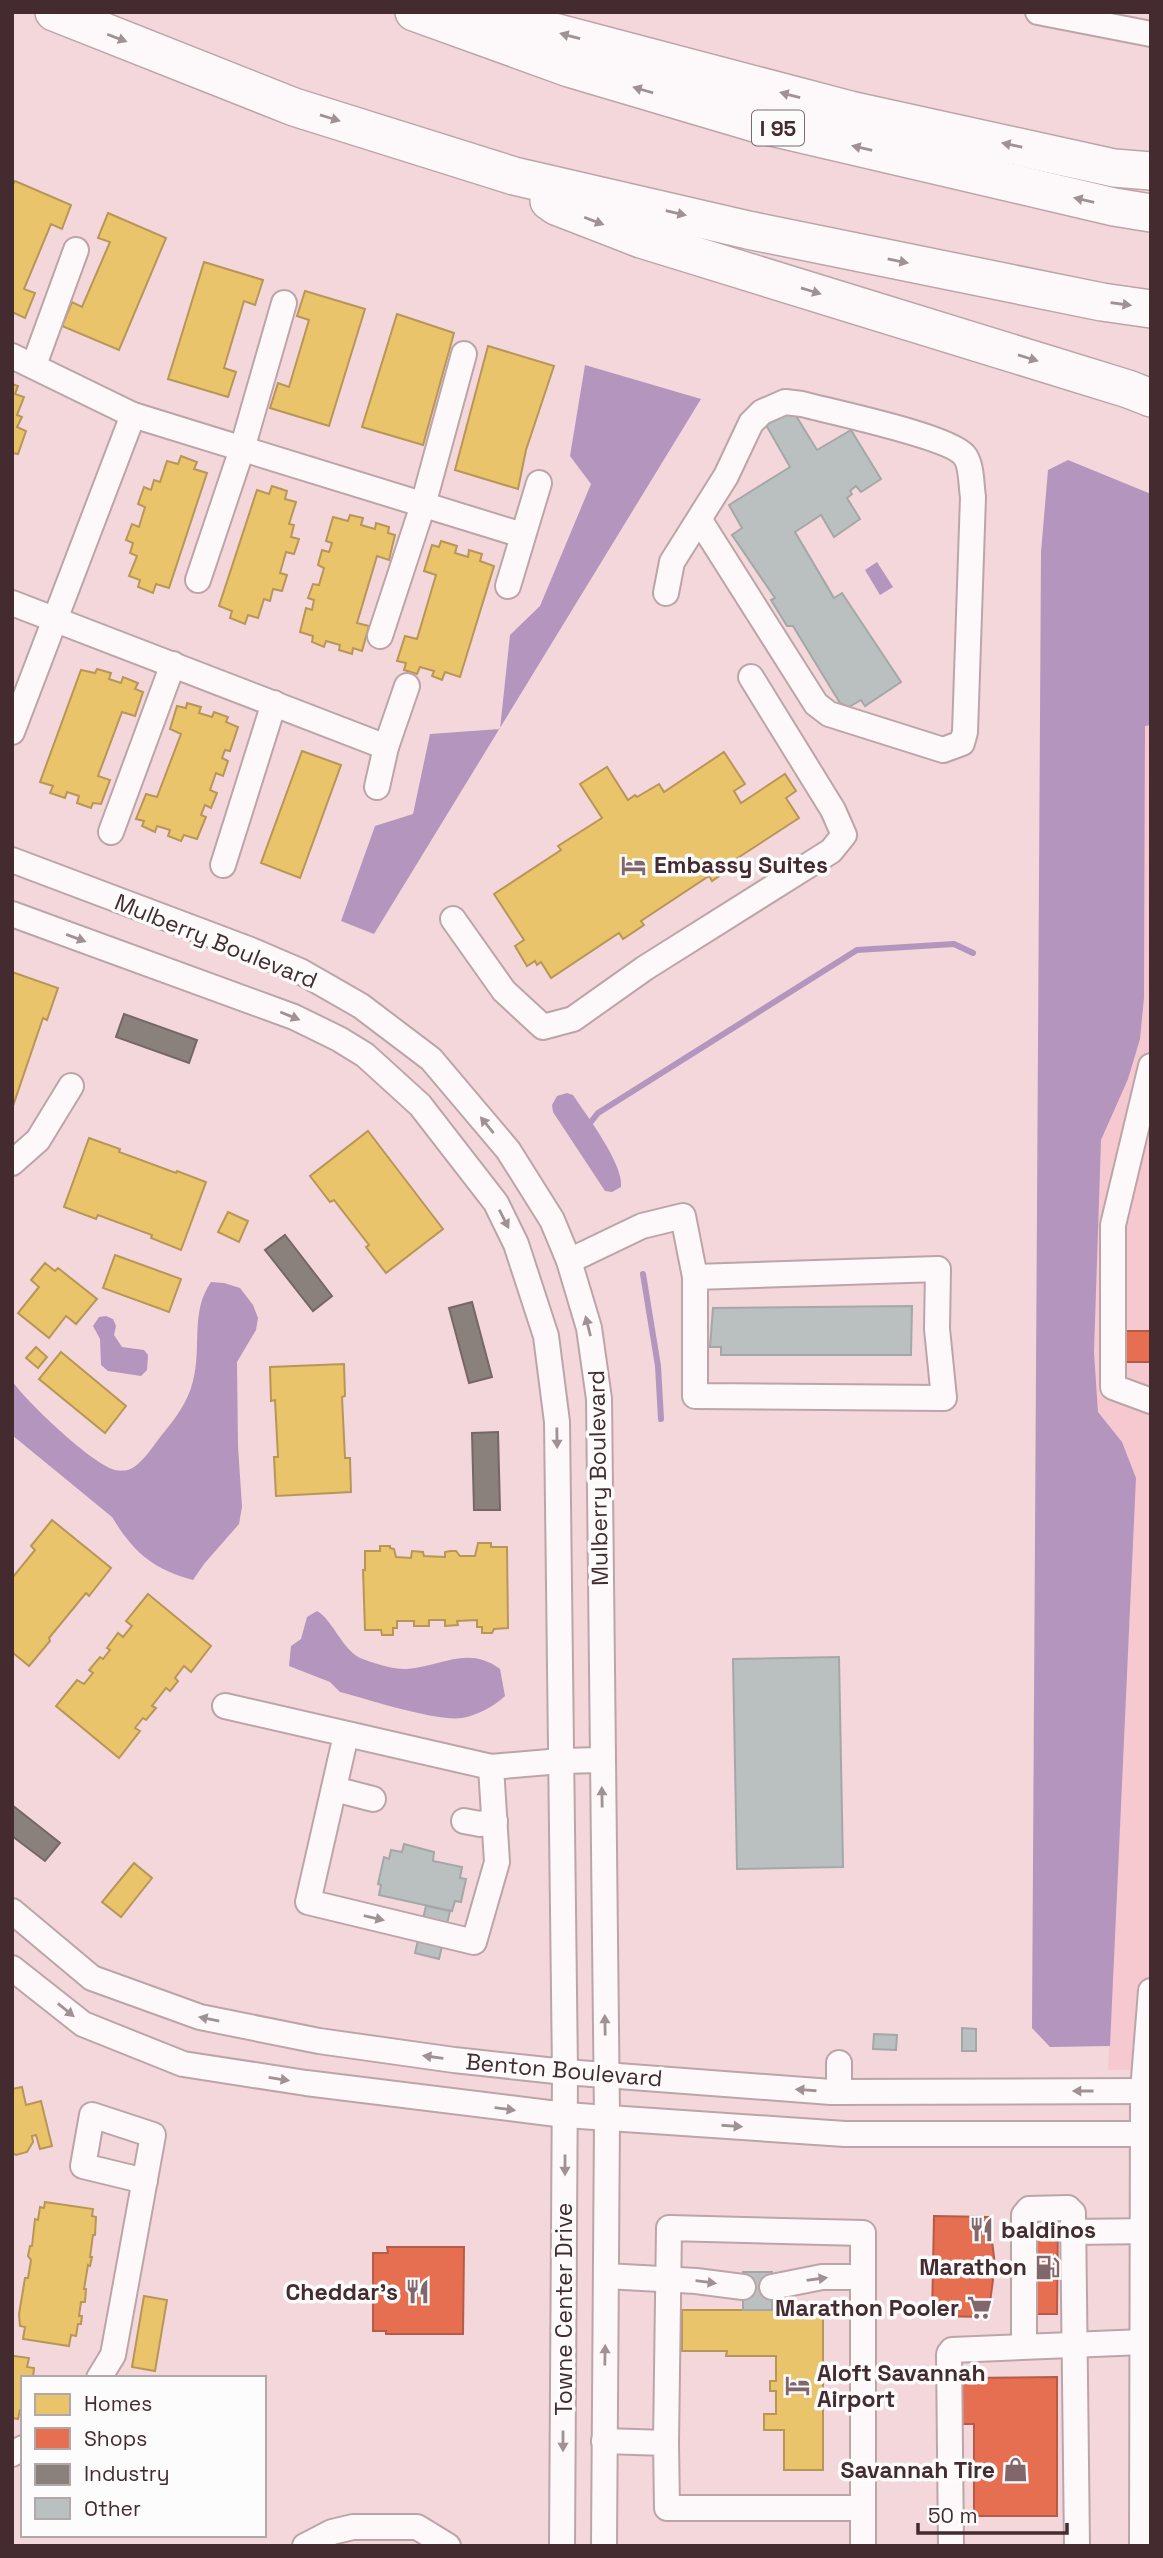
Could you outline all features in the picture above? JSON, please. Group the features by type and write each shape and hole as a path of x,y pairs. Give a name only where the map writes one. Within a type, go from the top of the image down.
{"highway":[{"path":"54,12 294,107 514,176 748,230 1088,299 1151,309"},
{"name":"I 95","path":"414,12 569,68 755,123 1114,207 1151,213"},
{"path":"450,12 501,18 850,110 1114,167 1151,171"},
{"path":"514,176 556,206 641,239 1128,388 1151,398"}],"street":[{"path":"1038,12 1151,34"},
{"path":"76,250 23,360 133,415 522,535"},
{"path":"198,580 242,449 284,303"},
{"path":"380,636 423,505 464,354"},
{"path":"666,593 672,562 699,519 726,476 751,423 762,412 785,402 802,404 938,440 963,453 967,461 973,497 965,732 962,743 943,750 829,714 816,704 699,519"},
{"path":"12,732 133,415"},
{"path":"508,586 539,483"},
{"path":"12,603 386,747"},
{"path":"111,832 173,664"},
{"path":"453,919 504,991 542,1027 573,1019 645,968 831,851 844,835 833,810 751,677"},
{"path":"377,787 386,747 407,686"},
{"path":"223,865 274,703"},
{"name":"Mulberry Boulevard","path":"12,860 288,966 361,1006 431,1059 445,1073 508,1150 552,1220 569,1261 589,1328 599,1399 607,2118"},
{"name":"Mulberry Boulevard","path":"12,914 294,1017 365,1055 420,1105 495,1203 516,1244 546,1336 556,1422 565,2072"},
{"path":"365,1055 386,1024"},
{"path":"1151,1066 1113,1225 1113,1387 1151,1401"},
{"path":"12,1163 38,1140 71,1086"},
{"path":"569,1261 642,1226 683,1216 695,1276 695,1395 944,1398 937,1329 938,1269 695,1276"},
{"path":"225,1706 491,1767 602,1760"},
{"path":"346,1735 308,1902 474,1942 497,1862 491,1767"},
{"path":"334,1789 373,1799"},
{"path":"464,1821 480,1824 495,1821"},
{"name":"Benton Boulevard","path":"12,1911 92,1978 200,2017 319,2041 565,2072 839,2092 1147,2091"},
{"name":"Benton Boulevard","path":"12,1968 83,2024 183,2064 306,2083 565,2116 845,2134 1147,2134"},
{"path":"1142,2546 1147,2091 1151,1991"},
{"path":"839,2063 839,2092"},
{"name":"Towne Center Drive","path":"562,2546 565,2072"},
{"name":"Towne Center Drive","path":"604,2546 607,2118"},
{"path":"100,2376 113,2355 145,2181"},
{"path":"1024,2346 1024,2215 1029,2209 1068,2208 1073,2213 1077,2546"},
{"path":"863,2508 667,2508 669,2228 863,2233 863,2277 863,2508 863,2546"},
{"path":"1073,2232 1147,2231"},
{"path":"606,2276 696,2281 743,2287"},
{"path":"772,2287 822,2277 863,2277"},
{"path":"951,2546 949,2354 956,2348 1143,2342"},
{"path":"604,2441 666,2443"},
{"path":"305,2546 332,2532 353,2527 417,2527 447,2546"}],"shaded area":[{"path":"585,365 701,399 500,728 510,635 540,606 591,484 570,456"},
{"path":"1068,460 1151,494 1151,725 1145,726 1144,998 1140,1039 1128,1079 1101,1140 1094,1352 1098,1412 1122,1442 1136,1478 1110,2046 1050,2047 1032,2028 1041,552 1048,470"},
{"path":"877,562 893,587 880,595 865,570"},
{"path":"1145,725 1151,725 1151,2070 1108,2070 1136,1478 1098,1412 1094,1352 1098,1173 1101,1140 1127,1079 1140,1039 1144,998"},
{"path":"499,729 374,934 341,921 375,826 413,814 430,734"},
{"path":"567,1093 573,1095 617,1166 621,1187 612,1192 605,1191 553,1112 552,1105 557,1096"},
{"path":"211,1282 240,1288 253,1305 258,1318 256,1330 237,1362 242,1507 239,1524 193,1580 167,1571 146,1558 128,1540 112,1517 12,1435 12,1381 44,1416 88,1454 114,1470 133,1468 171,1423 188,1396 195,1368 198,1318"},
{"path":"99,1317 113,1319 116,1326 114,1335 122,1347 144,1350 148,1355 147,1370 141,1376 108,1371 101,1365 100,1339 93,1326"},
{"path":"317,1611 328,1620 348,1648 360,1658 402,1669 465,1658 488,1662 500,1669 505,1696 479,1713 451,1718 436,1717 340,1692 330,1682 289,1666 291,1646 301,1639 307,1617"}],"building: Homes":[{"path":"15,181 71,205 62,229 51,224 24,289 35,293 25,318 12,312 12,186"},
{"path":"108,213 166,238 119,350 62,326 72,302 82,307 110,242 98,238"},
{"path":"204,262 263,280 255,305 244,301 224,368 236,372 228,397 168,379"},
{"path":"305,291 365,309 329,426 270,408 278,383 289,387 309,320 297,316"},
{"path":"397,314 454,333 423,445 362,427"},
{"path":"488,346 554,366 526,450 518,489 455,470"},
{"path":"12,384 18,386 15,394 24,397 17,415 22,417 17,427 26,431 18,454 12,453"},
{"path":"181,456 197,462 194,469 207,473 169,588 156,584 153,593 138,587 140,580 129,576 137,556 130,553 133,543 126,540 132,524 139,527 145,507 138,504 144,487 151,490 154,480 160,482 167,461 178,464"},
{"path":"272,486 287,491 285,499 296,502 289,524 294,525 291,537 299,539 294,554 286,552 280,573 287,575 282,591 273,589 270,601 264,599 258,618 248,615 245,624 230,618 232,611 219,606 257,490 269,494"},
{"path":"350,515 363,518 361,525 375,529 376,523 389,527 388,533 395,535 389,560 377,556 357,623 369,626 362,651 353,648 352,654 339,650 340,645 326,641 324,647 312,642 313,636 300,632 306,608 312,610 314,600 308,598 313,584 319,585 324,568 318,565 322,550 329,552 332,543 326,541 333,517 348,521"},
{"path":"441,541 457,546 455,553 468,557 469,550 482,554 480,561 494,566 460,677 445,672 442,680 432,676 434,671 420,667 417,674 404,670 406,663 397,661 405,636 417,639 436,575 424,571 432,545 439,547"},
{"path":"97,669 111,673 109,679 121,683 123,677 138,683 135,689 143,692 135,716 122,712 98,776 110,780 101,804 93,803 91,808 77,803 79,796 67,792 65,798 50,793 53,786 40,782 81,670 95,673"},
{"path":"187,703 201,707 199,713 212,717 214,712 228,717 226,722 238,727 230,751 225,750 222,758 228,761 223,776 216,773 210,790 217,793 211,808 205,805 201,815 206,817 197,839 184,835 181,841 168,836 170,830 157,826 155,832 142,826 144,821 136,819 146,794 157,797 181,734 170,729 177,706 186,708"},
{"path":"302,751 341,765 300,878 261,863"},
{"name":"Embassy Suites","path":"724,752 745,784 734,791 741,803 785,774 796,791 786,798 799,818 730,863 733,867 712,881 709,876 641,921 644,925 623,939 619,933 551,978 541,962 537,965 535,961 527,966 515,946 524,940 494,894 561,850 558,846 602,818 580,784 607,767 628,800 659,784 664,792"},
{"path":"12,972 58,988 47,1020 43,1018 13,1106"},
{"path":"368,1131 443,1229 386,1273 366,1247 369,1245 334,1200 330,1202 310,1176"},
{"path":"89,1138 120,1149 119,1152 206,1182 181,1250 151,1238 152,1235 98,1215 96,1219 64,1207"},
{"path":"228,1212 248,1221 239,1242 218,1232"},
{"path":"115,1255 181,1279 169,1312 103,1288"},
{"path":"45,1263 55,1271 58,1268 97,1299 76,1324 66,1316 49,1338 18,1313 39,1287 31,1280"},
{"path":"36,1347 47,1357 38,1368 26,1358"},
{"path":"61,1352 126,1406 105,1433 39,1379"},
{"path":"344,1364 345,1396 342,1397 345,1458 350,1458 351,1492 276,1496 274,1457 278,1457 270,1367"},
{"path":"52,1520 111,1568 89,1596 86,1593 29,1666 12,1652 12,1578 35,1550 31,1546"},
{"path":"478,1543 491,1543 491,1547 507,1547 508,1628 482,1633 482,1627 477,1627 477,1620 457,1621 458,1625 445,1626 445,1620 429,1620 429,1626 414,1626 414,1621 397,1621 393,1635 382,1635 381,1630 365,1630 365,1551 380,1551 380,1546 390,1546 396,1557 411,1558 412,1551 423,1552 424,1556 445,1557 445,1552 456,1551 460,1556 475,1556"},
{"path":"148,1594 211,1646 191,1672 184,1666 175,1678 178,1681 170,1691 166,1688 152,1706 156,1708 135,1728 140,1731 119,1758 56,1706 77,1680 84,1684 93,1673 89,1670 100,1657 103,1659 118,1633 123,1637 132,1626 126,1621"},
{"path":"134,1863 152,1878 121,1917 102,1902"},
{"path":"22,2087 26,2105 41,2101 52,2146 40,2149 36,2135 32,2136 33,2142 27,2152 16,2155 12,2153 12,2089"},
{"path":"45,2202 93,2209 92,2216 96,2217 92,2257 84,2289 85,2302 81,2302 79,2316 82,2316 81,2324 78,2324 76,2336 71,2335 69,2346 23,2339 25,2327 20,2326 19,2314 25,2278 28,2278 31,2260 28,2256 35,2219 38,2220 40,2207 44,2208"},
{"path":"144,2296 167,2300 155,2371 132,2367"},
{"name":"Aloft Savannah Airport","path":"682,2310 823,2310 823,2470 784,2470 784,2430 764,2430 764,2414 776,2414 776,2391 770,2391 770,2381 776,2381 776,2356 726,2356 727,2351 682,2351"},
{"path":"12,2358 29,2358 27,2367 34,2368 33,2376 21,2376 21,2410 18,2419 12,2418"}],"building: Shops":[{"path":"1124,1331 1151,1331 1151,1362 1124,1362"},
{"path":"934,2216 989,2217 995,2265 988,2317 932,2316"},
{"name":"Marathon","path":"1036,2220 1058,2220 1057,2314 1035,2314"},
{"name":"Cheddar's","path":"387,2247 464,2247 463,2334 386,2334 386,2331 373,2331 373,2253 388,2253"},
{"name":"Savannah Tire","path":"1057,2377 1057,2516 974,2516 974,2424 961,2424 961,2378"}],"building: Industry":[{"path":"124,1014 197,1040 189,1063 116,1037"},
{"path":"285,1235 332,1296 313,1311 265,1250"},
{"path":"472,1302 492,1377 469,1383 449,1308"},
{"path":"498,1432 500,1510 474,1510 472,1433"},
{"path":"12,1805 60,1843 45,1861 12,1836"}],"building: Other":[{"path":"793,411 817,450 851,430 881,479 861,492 856,486 850,491 852,494 847,498 860,519 834,537 821,515 795,532 834,598 842,593 901,682 865,706 861,700 849,707 840,703 793,626 787,626 771,600 775,598 732,535 742,528 729,505 790,467 766,425"},
{"path":"912,1306 911,1355 721,1355 721,1347 710,1347 713,1308"},
{"path":"839,1657 843,1867 737,1869 733,1659"},
{"path":"404,1844 434,1852 433,1861 462,1867 460,1878 466,1879 461,1902 455,1901 452,1911 379,1895 381,1885 378,1884 384,1857 389,1859 391,1850 402,1852"},
{"path":"426,1906 450,1911 439,1959 415,1953"},
{"path":"962,2028 976,2029 976,2051 962,2051"},
{"path":"874,2034 897,2035 896,2050 873,2049"},
{"path":"743,2272 772,2272 772,2310 743,2310"}],"waterway":[{"path":"590,1123 598,1113 857,950 954,944 973,953"},
{"path":"643,1274 658,1366 661,1419"}],"place":[{"name":"Embassy Suites","path":"634,865"},
{"name":"baldinos","path":"981,2230"},
{"name":"Marathon","path":"1047,2267"},
{"name":"Cheddar's","path":"418,2292"},
{"name":"Marathon Pooler","path":"979,2308"},
{"name":"Aloft Savannah Airport","path":"797,2386"},
{"name":"Savannah Tire","path":"1015,2470"}]}
